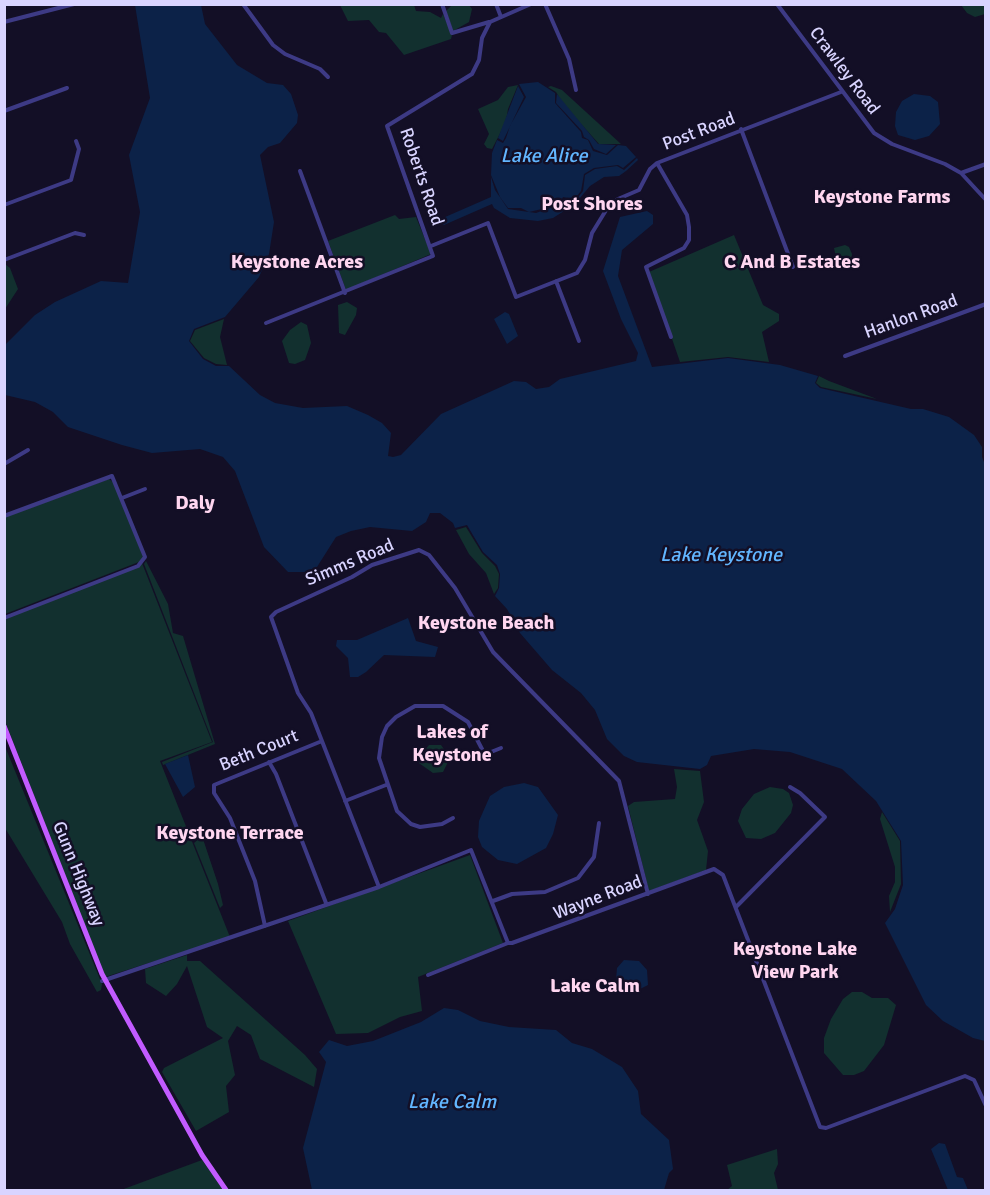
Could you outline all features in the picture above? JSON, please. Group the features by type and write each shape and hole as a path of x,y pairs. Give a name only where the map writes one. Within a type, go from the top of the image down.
{"main road":[{"name":"Gunn Highway","path":"4,726 103,980"},
{"name":"Gunn Highway","path":"4,735 103,980 202,1155 226,1191"}],"street":[{"path":"4,22 74,4"},
{"path":"243,4 273,45 285,54 320,69 328,77"},
{"path":"442,4 452,33 490,22 531,4"},
{"path":"496,4 501,17"},
{"path":"545,4 569,59 576,90"},
{"name":"Crawley Road","path":"777,4 867,125 883,139 945,164 961,173 986,200"},
{"name":"Roberts Road","path":"266,323 431,258 433,253 431,246 387,126 472,74 477,68 482,39 490,22"},
{"path":"4,111 68,88"},
{"name":"Post Road","path":"431,246 488,223 516,297 577,273 585,260 592,233 608,207 639,190 650,169 657,163 841,92"},
{"path":"741,129 793,267"},
{"path":"4,205 71,180 79,149 76,141"},
{"path":"657,163 687,215 689,227 689,240 684,248 646,267 671,336"},
{"path":"961,173 986,164"},
{"path":"300,171 345,293"},
{"path":"4,260 75,233 84,235"},
{"path":"556,281 579,341"},
{"name":"Hanlon Road","path":"845,356 986,304"},
{"path":"4,464 28,450"},
{"path":"4,516 112,476 144,555 141,565 4,618"},
{"path":"122,498 145,489"},
{"name":"Simms Road","path":"379,887 311,713 298,693 272,623 273,614 306,596 352,577 372,565 414,551 425,551 455,588 493,652 619,781 648,894"},
{"path":"453,818 431,827 411,824 397,811 386,785 379,758 382,736 396,717 415,706 433,704 451,709 468,722 483,751 491,752 501,748"},
{"name":"Beth Court","path":"265,926 255,882 230,818 213,789 218,783 322,741"},
{"path":"269,762 276,774 326,903"},
{"path":"345,801 386,785"},
{"path":"736,907 825,817 800,792 790,787"},
{"path":"493,901 512,894 545,892 578,878 594,857 599,823"},
{"path":"103,980 379,887 471,850 508,943"},
{"name":"Wayne Road","path":"428,975 508,943 518,943 714,870 723,875 820,1127 826,1128 965,1076 974,1080 983,1093 986,1106"}],"green space":[{"path":"340,5 414,5 416,11 430,12 441,18 443,14 452,35 451,39 404,55 386,33 379,32 369,20 348,21"},
{"path":"452,5 469,5 472,9 469,22 453,31 446,11"},
{"path":"961,5 985,5 985,14 975,17 967,13"},
{"path":"518,85 508,109 506,122 492,149 487,148 484,144 489,134 478,109 498,100 508,87"},
{"path":"548,87 562,90 621,144 599,144 564,105 556,92"},
{"path":"395,215 399,219 416,217 431,254 346,290 328,241"},
{"path":"734,235 763,305 779,314 779,321 762,332 769,362 728,357 680,362 649,272"},
{"path":"845,245 849,247 852,254 851,263 844,269 838,267 834,248"},
{"path":"5,264 10,268 18,289 5,309"},
{"path":"347,302 357,308 356,315 345,335 339,333 338,305"},
{"path":"224,319 220,337 227,365 216,364 204,358 190,341 195,330"},
{"path":"301,322 307,325 311,343 305,360 295,364 289,363 282,341 290,330"},
{"path":"819,376 877,399 821,387 816,383"},
{"path":"109,479 114,483 122,500 144,560 5,614 5,517"},
{"path":"466,527 482,553 495,566 499,574 498,588 494,594 486,573 469,554 456,530"},
{"path":"146,561 168,604 173,633 183,636 215,744 163,765 162,762 213,742 144,564"},
{"path":"142,563 212,742 160,761 230,937 105,977 5,721 5,619"},
{"path":"4,744 102,984 101,990 97,992 70,944 62,922 5,828"},
{"path":"429,745 441,745 446,752 448,762 443,772 433,773 416,761"},
{"path":"674,769 700,771 704,802 697,820 708,851 706,870 649,891 628,806 634,802 675,799 677,787"},
{"path":"770,787 783,789 789,793 793,805 791,813 775,833 761,839 746,838 738,821 742,809 754,794"},
{"path":"882,812 900,841 901,884 890,912 889,896 895,882 895,867 880,819"},
{"path":"202,836 218,884 223,905 220,908 194,843"},
{"path":"470,855 503,943 418,977 422,1011 400,1017 368,1033 336,1034 288,921"},
{"path":"187,955 187,961 200,961 305,1055 317,1069 314,1087 260,1059 251,1035 237,1026 228,1041 235,1075 226,1086 229,1112 196,1131 162,1072 164,1068 223,1038 207,1027 187,966 177,984 166,996 146,983 145,969"},
{"path":"852,992 862,992 872,998 888,998 896,1005 884,1045 864,1071 854,1075 843,1075 824,1053 824,1038 831,1019 843,999"},
{"path":"777,1149 778,1164 774,1173 778,1190 727,1190 732,1186 727,1165"},
{"path":"202,1160 225,1190 121,1190"}],"water":[{"name":"Lake Keystone","path":"135,5 201,5 205,24 237,65 267,83 283,85 291,94 298,115 297,123 280,143 268,147 260,155 274,222 269,254 259,277 225,317 194,329 189,341 203,359 216,366 229,366 260,395 275,403 303,408 347,406 368,415 382,423 391,433 388,456 393,457 401,455 441,414 514,381 526,382 536,389 549,387 560,379 636,361 638,353 621,319 603,271 620,217 647,211 653,215 653,224 622,250 618,276 652,367 728,358 780,365 818,376 815,383 820,388 911,409 923,409 949,417 974,435 982,447 982,457 986,467 985,1041 973,1038 943,1021 926,1005 885,923 895,909 903,885 901,841 876,801 842,769 790,752 754,749 711,756 707,765 700,769 637,762 624,756 607,739 595,710 581,693 552,670 520,633 507,609 495,596 499,588 500,574 497,565 483,552 467,525 455,528 453,523 440,513 430,513 426,522 412,531 370,527 351,531 336,537 317,567 305,572 288,572 264,547 235,471 223,457 200,449 152,453 122,445 68,427 53,412 35,402 5,395 5,345 35,315 55,302 101,281 128,283 140,212 129,155 150,98"},
{"name":"Lake Alice","path":"538,82 555,93 555,103 581,132 582,138 588,140 593,151 607,155 618,145 626,146 636,157 623,168 618,165 594,168 584,174 581,191 574,200 563,197 559,205 529,212 521,208 508,208 500,197 491,175 492,153 497,140 503,143 526,97 519,84"},
{"path":"518,86 524,97 503,141 498,138"},
{"path":"557,94 598,144 616,145 606,154 594,149 582,131 556,103"},
{"path":"914,94 930,96 938,102 940,124 929,136 915,140 898,135 895,126 896,112 902,101"},
{"path":"637,158 638,160 619,176 604,177 590,186 575,204 553,218 538,221 510,218 494,208 492,204 444,225 436,221 491,197 491,177 495,190 508,209 536,213 555,206 559,207 564,199 575,201 583,191 585,175 595,169 617,166 624,170"},
{"path":"505,312 509,314 518,336 507,344 494,319"},
{"path":"408,618 416,641 438,647 435,657 384,655 366,672 358,677 350,677 348,658 336,646 337,640 357,640"},
{"path":"188,755 195,787 183,797 165,764"},
{"path":"524,783 538,787 558,815 546,848 517,864 498,860 482,847 478,837 479,821 490,796 504,787"},
{"path":"624,960 639,961 647,970 648,985 636,991 626,992 616,980 617,968"},
{"name":"Lake Calm","path":"444,1008 458,1010 480,1021 509,1027 556,1030 572,1043 592,1049 622,1067 638,1091 641,1114 669,1140 673,1169 669,1173 664,1190 312,1190 303,1148 326,1062 319,1052 329,1040 347,1046 373,1041 421,1022"},
{"path":"939,1143 945,1144 957,1177 963,1178 968,1190 948,1190 931,1149"}],"district":[{"name":"Keystone Farms","path":"882,198"},
{"name":"Post Shores","path":"592,205"},
{"name":"Keystone Acres","path":"297,263"},
{"name":"C And B Estates","path":"792,263"},
{"name":"Daly","path":"195,504"},
{"name":"Keystone Beach","path":"486,624"},
{"name":"Lakes of Keystone","path":"452,744"},
{"name":"Keystone Terrace","path":"230,834"},
{"name":"Keystone Lake View Park","path":"795,962"},
{"name":"Lake Calm","path":"595,987"}]}
